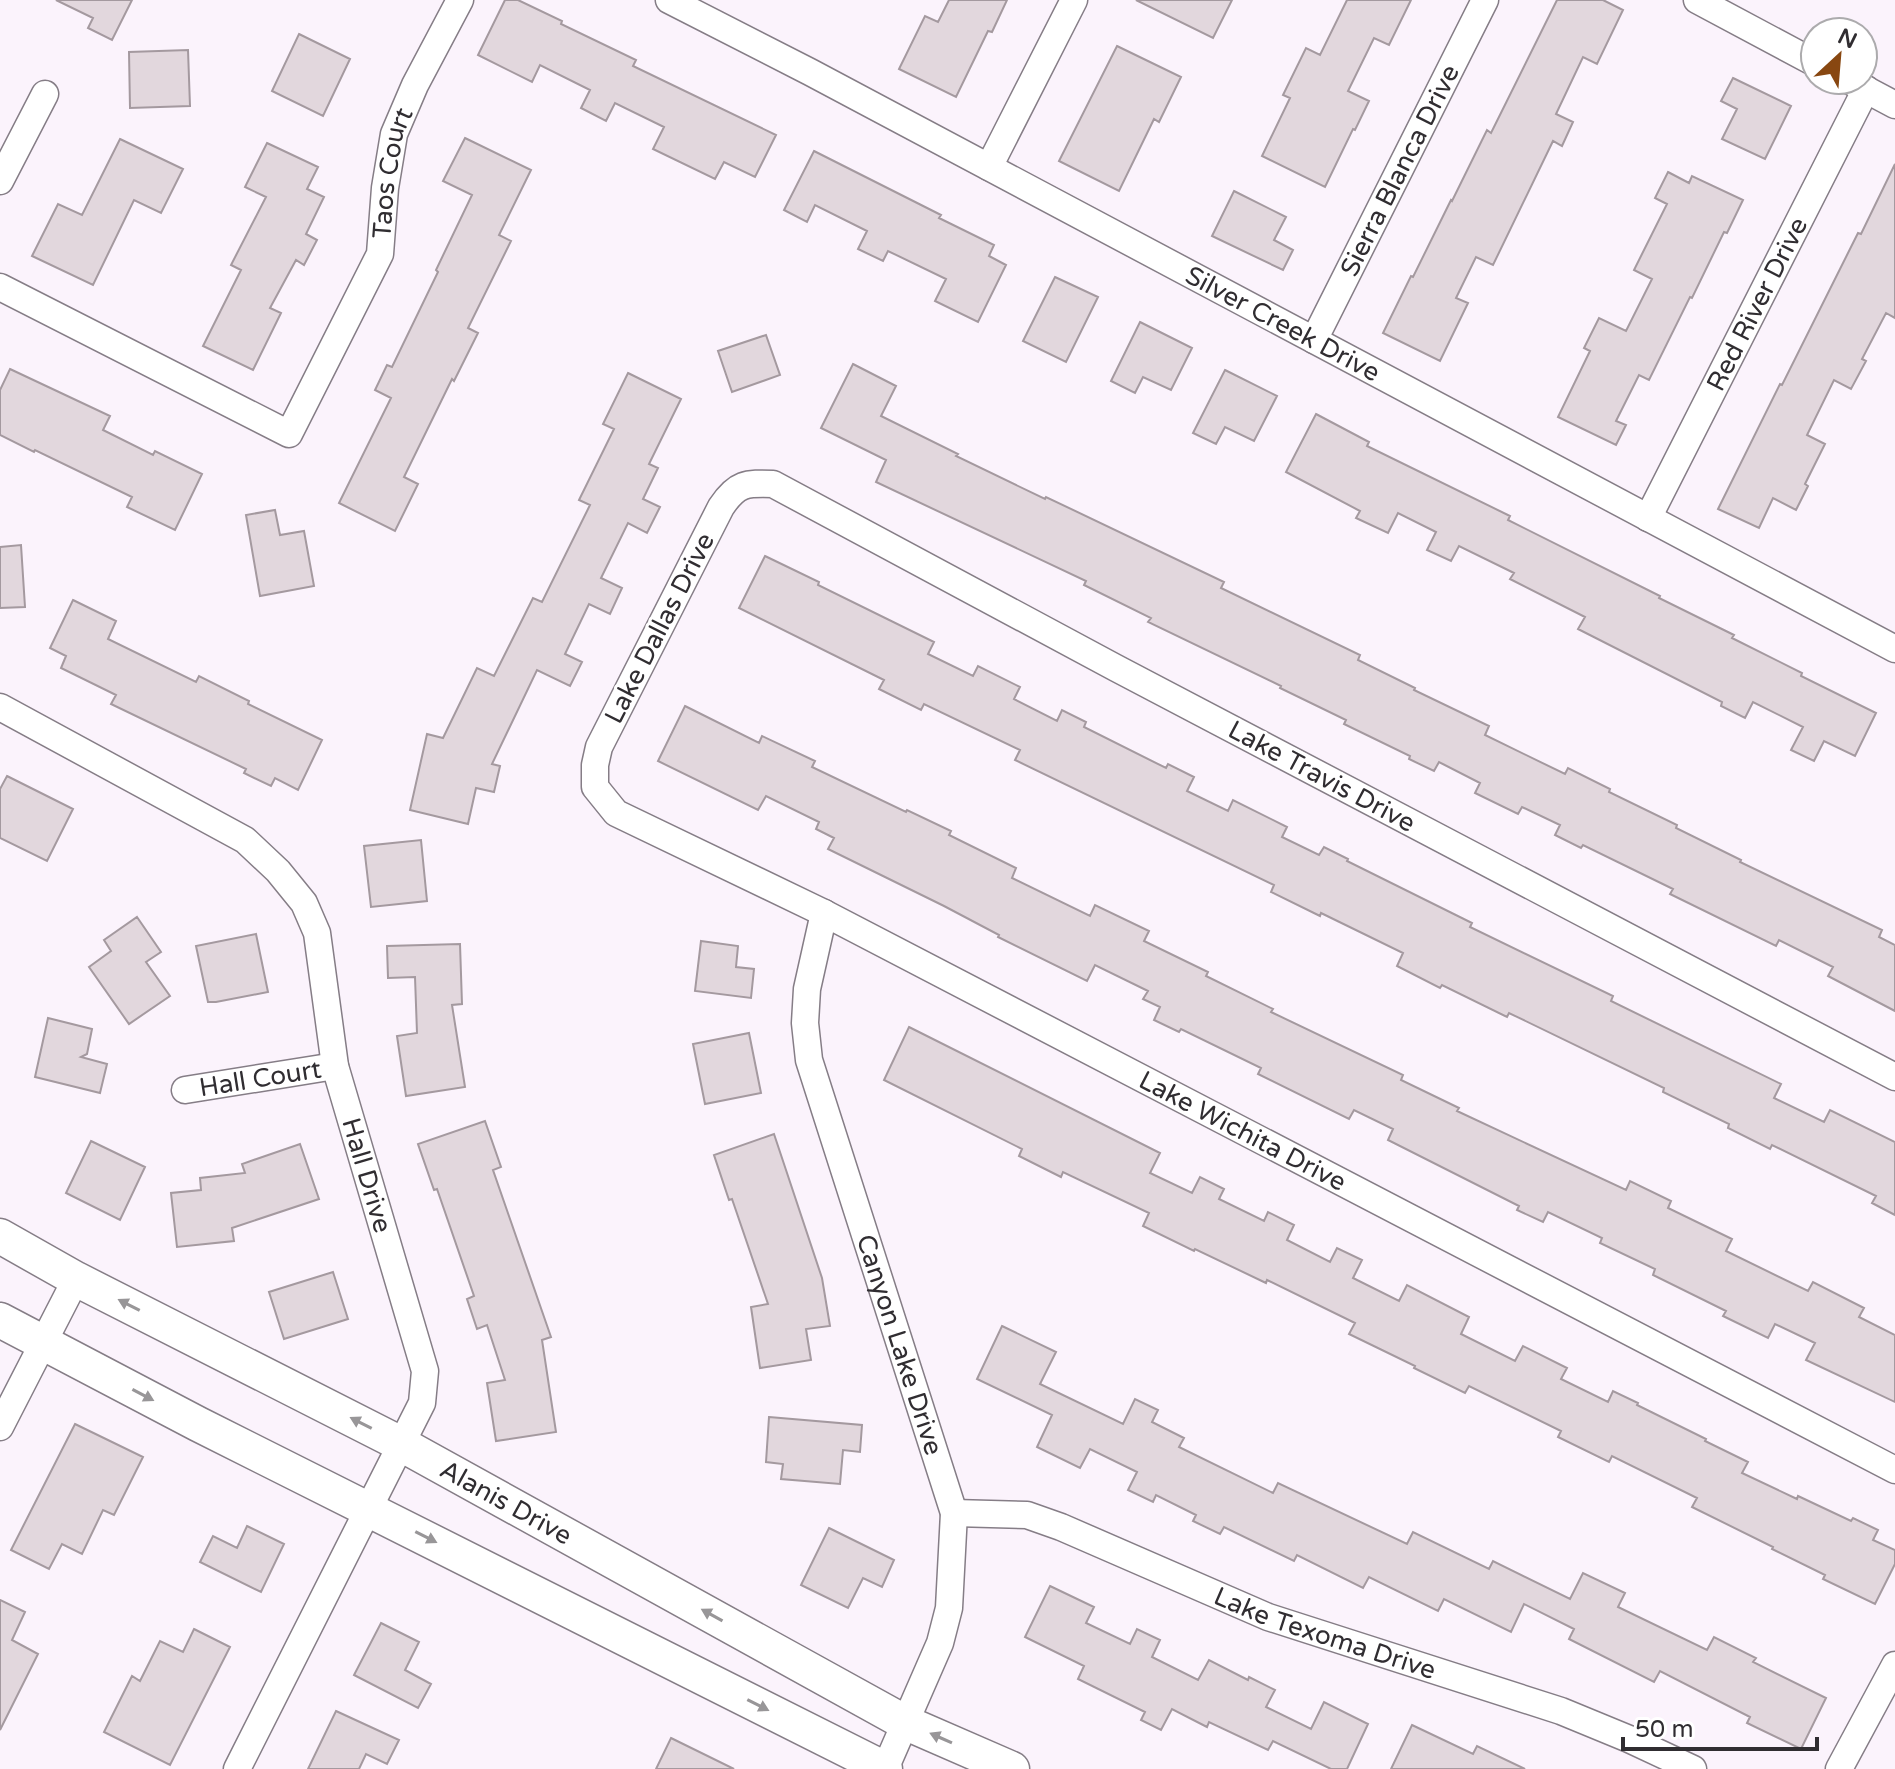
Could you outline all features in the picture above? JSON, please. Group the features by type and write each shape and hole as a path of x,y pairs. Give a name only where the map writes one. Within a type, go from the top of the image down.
{"main road":[{"name":"Alanis Drive","path":"0,1236 76,1279 401,1444 904,1722 1012,1769"},
{"path":"0,1320 198,1424 885,1769"}],"street":[{"name":"Taos Court","path":"0,287 289,434 380,254 385,188 394,134 415,85 460,0"},
{"name":"Silver Creek Drive","path":"669,0 1895,649"},
{"path":"989,167 1074,0"},
{"name":"Sierra Blanca Drive","path":"1314,340 1485,0"},
{"path":"1697,0 1799,54"},
{"path":"0,181 45,94"},
{"name":"Red River Drive","path":"1648,518 1852,96"},
{"name":"Lake Dallas Drive","path":"595,787 599,747 721,507 731,492 748,483"},
{"name":"Lake Travis Drive","path":"748,483 773,484 1130,676 1895,1077"},
{"name":"Hall Drive","path":"0,707 245,840 278,871 304,903 317,933 335,1066 425,1371 422,1403 237,1769"},
{"name":"Lake Wichita Drive","path":"595,787 616,813 824,913 1895,1470"},
{"name":"Canyon Lake Drive","path":"824,913 807,989 805,1023 809,1060 954,1513 949,1608 940,1643 885,1769"},
{"name":"Hall Court","path":"185,1090 335,1066"},
{"path":"0,1427 76,1279"},
{"name":"Lake Texoma Drive","path":"954,1513 1027,1515 1268,1617 1561,1711 1693,1769"},
{"path":"1839,1769 1895,1665"}],"building":[{"path":"56,0 132,0 112,40 88,28 93,18"},
{"path":"505,0 518,0 562,21 561,24 636,60 633,66 776,135 755,177 724,162 715,179 653,149 664,127 615,103 606,121 581,108 590,90 540,65 532,82 478,55"},
{"path":"949,0 1007,0 956,97 899,69 925,16 938,22"},
{"path":"1136,0 1232,0 1213,38"},
{"path":"1347,0 1411,0 1389,45 1374,38 1348,91 1369,101 1325,187 1262,156 1290,98 1283,95 1306,48 1320,55"},
{"path":"1557,0 1603,0 1623,10 1597,64 1583,57 1556,114 1573,122 1562,146 1553,141 1493,265 1476,257 1456,298 1468,303 1440,361 1383,333 1487,130 1491,133"},
{"path":"299,34 350,59 323,116 272,91"},
{"path":"1117,46 1181,77 1159,122 1154,119 1119,191 1059,161"},
{"path":"188,50 190,106 130,108 129,52"},
{"path":"1733,78 1791,106 1765,159 1722,139 1737,109 1721,101"},
{"path":"465,138 531,170 499,235 511,241 468,328 478,333 404,477 418,484 395,531 339,503 391,398 375,390 387,365 392,367 472,195 443,181"},
{"path":"120,139 183,169 161,213 134,200 93,285 32,256 58,204 82,215"},
{"path":"267,143 318,167 307,189 324,197 306,234 317,240 304,265 296,260 270,308 281,313 253,370 203,346 241,270 231,265 266,197 245,187"},
{"path":"814,151 994,245 989,256 1006,265 978,322 935,301 946,279 888,251 883,261 858,249 867,231 815,205 807,222 784,210"},
{"path":"1895,164 1895,318 1886,313 1862,359 1866,361 1851,389 1834,380 1807,435 1825,444 1796,510 1773,498 1759,528 1718,509"},
{"path":"1668,172 1689,183 1692,176 1743,200 1649,380 1639,375 1616,421 1626,425 1616,445 1558,417 1590,351 1584,348 1599,318 1626,331 1652,279 1634,270 1667,204 1655,198"},
{"path":"1234,191 1286,217 1274,240 1293,250 1283,270 1212,236"},
{"path":"1055,277 1098,297 1066,362 1023,341"},
{"path":"1140,322 1192,348 1171,390 1143,377 1135,393 1111,381"},
{"path":"766,335 780,375 732,392 718,351"},
{"path":"853,364 896,386 881,416 958,454 956,456 1224,582 1221,588 1360,655 1358,660 1489,726 1485,735 1565,774 1568,768 1740,862 1882,930 1879,937 1895,945 1895,1011 1828,976 1833,967 1779,940 1776,946 1670,894 1673,889 1583,845 1581,848 1555,835 1560,825 1522,807 1518,814 1475,793 1480,783 1439,762 1434,771 1409,759 1410,756 1344,724 1346,720 1148,622 1151,618 1084,585 1086,581 876,482 886,460 821,428"},
{"path":"10,369 110,416 103,430 153,455 155,451 202,474 175,530 127,507 132,497 0,435 0,390"},
{"path":"1225,370 1277,396 1254,441 1225,427 1216,444 1193,433"},
{"path":"628,373 681,399 649,464 658,468 643,499 660,507 647,533 628,523 601,578 622,588 610,614 589,604 565,654 582,662 570,686 537,670 492,764 500,766 494,792 476,788 468,824 410,810 427,734 443,738 477,668 494,676 533,598 542,602 590,505 579,500 614,429 603,424"},
{"path":"1316,414 1369,442 1367,446 1510,516 1508,520 1660,596 1734,635 1732,638 1802,673 1801,676 1876,713 1855,756 1824,741 1814,761 1791,750 1803,727 1753,702 1745,718 1721,706 1722,702 1578,629 1585,617 1510,579 1514,573 1459,546 1451,561 1427,550 1436,532 1398,513 1388,533 1356,518 1360,511 1286,472"},
{"path":"275,510 280,535 304,531 314,586 260,596 246,515"},
{"path":"21,545 25,607 0,608 0,547"},
{"path":"765,556 934,642 928,654 973,676 978,666 1020,687 1014,699 1057,721 1062,710 1086,722 1084,727 1166,768 1168,764 1194,777 1187,791 1228,811 1233,800 1287,827 1282,837 1319,855 1324,847 1472,923 1470,927 1613,996 1611,1001 1781,1084 1774,1098 1824,1122 1830,1110 1895,1142 1895,1215 1872,1203 1876,1196 1772,1145 1770,1149 1728,1128 1729,1124 1663,1092 1664,1088 1509,1013 1507,1017 1397,966 1403,953 1271,892 1274,885 1015,760 1020,750 924,704 921,710 879,689 884,680 739,608"},
{"path":"73,600 116,621 108,639 196,682 199,676 322,740 298,790 275,778 271,786 244,773 246,769 111,704 116,695 61,668 66,656 50,648"},
{"path":"685,706 759,743 762,736 815,761 812,767 951,831 949,835 1016,868 1012,878 1090,916 1095,905 1149,931 1144,941 1208,972 1206,976 1273,1009 1271,1012 1403,1075 1401,1080 1459,1108 1457,1111 1626,1190 1630,1181 1671,1201 1668,1208 1732,1239 1726,1251 1808,1291 1813,1282 1864,1308 1859,1317 1895,1335 1895,1402 1806,1360 1815,1343 1775,1324 1768,1338 1723,1316 1726,1311 1653,1275 1655,1269 1600,1243 1602,1238 1548,1212 1543,1222 1517,1210 1519,1206 1388,1140 1393,1129 1354,1110 1349,1119 1258,1074 1261,1068 1181,1029 1179,1032 1154,1020 1160,1007 1143,999 1148,991 1095,965 1087,981 828,849 834,838 816,829 819,822 766,796 758,810 658,761"},
{"path":"7,776 73,809 47,861 0,838 0,789"},
{"path":"421,840 427,901 371,907 364,846"},
{"path":"137,917 161,952 146,962 170,996 129,1024 89,967 111,951 104,940"},
{"path":"256,934 268,992 208,1002 196,946"},
{"path":"701,941 738,946 736,967 754,969 751,998 695,991"},
{"path":"460,944 462,1004 452,1005 465,1087 406,1096 397,1036 417,1033 415,977 388,978 387,946"},
{"path":"48,1018 92,1029 87,1054 81,1057 107,1064 100,1093 35,1077"},
{"path":"909,1027 1160,1153 1150,1173 1192,1193 1200,1177 1224,1189 1219,1199 1264,1221 1268,1212 1294,1225 1287,1240 1330,1262 1337,1248 1362,1260 1353,1278 1399,1301 1407,1285 1469,1317 1461,1334 1515,1361 1523,1346 1567,1368 1561,1379 1608,1402 1613,1391 1748,1462 1742,1473 1797,1499 1798,1496 1878,1530 1873,1540 1895,1550 1895,1564 1875,1604 1823,1579 1825,1575 1773,1547 1692,1507 1697,1498 1612,1456 1609,1462 1558,1437 1561,1431 1469,1386 1465,1393 1414,1368 1349,1334 1355,1323 1267,1280 1266,1283 1143,1226 1149,1213 1063,1172 1061,1177 1019,1156 1022,1149 884,1080"},
{"path":"749,1033 761,1093 705,1104 693,1044"},
{"path":"485,1121 501,1167 493,1170 551,1337 542,1340 556,1432 496,1441 487,1383 505,1380 487,1325 477,1329 467,1299 474,1296 418,1144"},
{"path":"774,1134 822,1278 830,1326 806,1329 811,1360 760,1368 751,1307 768,1304 714,1155"},
{"path":"91,1141 145,1167 120,1220 66,1193"},
{"path":"300,1144 319,1199 232,1228 234,1241 177,1247 171,1193 201,1190 200,1178 245,1173 242,1164"},
{"path":"333,1272 348,1319 284,1339 269,1292"},
{"path":"1002,1326 1056,1352 1040,1384 1123,1424 1135,1399 1158,1410 1152,1422 1184,1438 1179,1447 1273,1493 1278,1483 1407,1544 1413,1532 1489,1569 1493,1561 1570,1599 1583,1573 1625,1593 1618,1607 1707,1650 1714,1637 1756,1658 1753,1662 1826,1698 1801,1749 1747,1723 1750,1717 1660,1671 1654,1682 1569,1639 1574,1629 1524,1604 1511,1632 1444,1599 1438,1611 1369,1577 1363,1588 1297,1555 1294,1561 1224,1527 1220,1534 1193,1521 1196,1515 1156,1495 1153,1502 1128,1490 1137,1472 1090,1449 1080,1468 1037,1447 1052,1415 977,1379"},
{"path":"769,1417 862,1425 860,1452 843,1450 840,1484 781,1479 783,1464 766,1462"},
{"path":"75,1424 143,1457 114,1515 103,1510 82,1554 62,1544 49,1569 11,1550"},
{"path":"247,1526 284,1544 261,1592 200,1562 213,1536 237,1548"},
{"path":"829,1528 894,1560 882,1587 863,1578 848,1608 801,1585"},
{"path":"1050,1586 1094,1607 1086,1623 1130,1644 1137,1629 1160,1640 1152,1657 1198,1680 1209,1660 1275,1690 1266,1707 1311,1729 1324,1702 1368,1724 1347,1769 1331,1769 1273,1741 1268,1750 1209,1722 1207,1727 1172,1709 1161,1730 1141,1720 1145,1712 1078,1679 1084,1666 1025,1637"},
{"path":"0,1600 25,1612 12,1640 38,1654 0,1730"},
{"path":"381,1623 419,1642 405,1670 431,1684 418,1708 354,1675"},
{"path":"194,1629 230,1647 170,1765 104,1732 132,1676 140,1681 160,1641 183,1652"},
{"path":"336,1711 399,1740 387,1764 366,1754 359,1769 308,1769"},
{"path":"1412,1725 1473,1754 1477,1746 1525,1769 1391,1769"},
{"path":"671,1738 734,1769 656,1769"}]}
